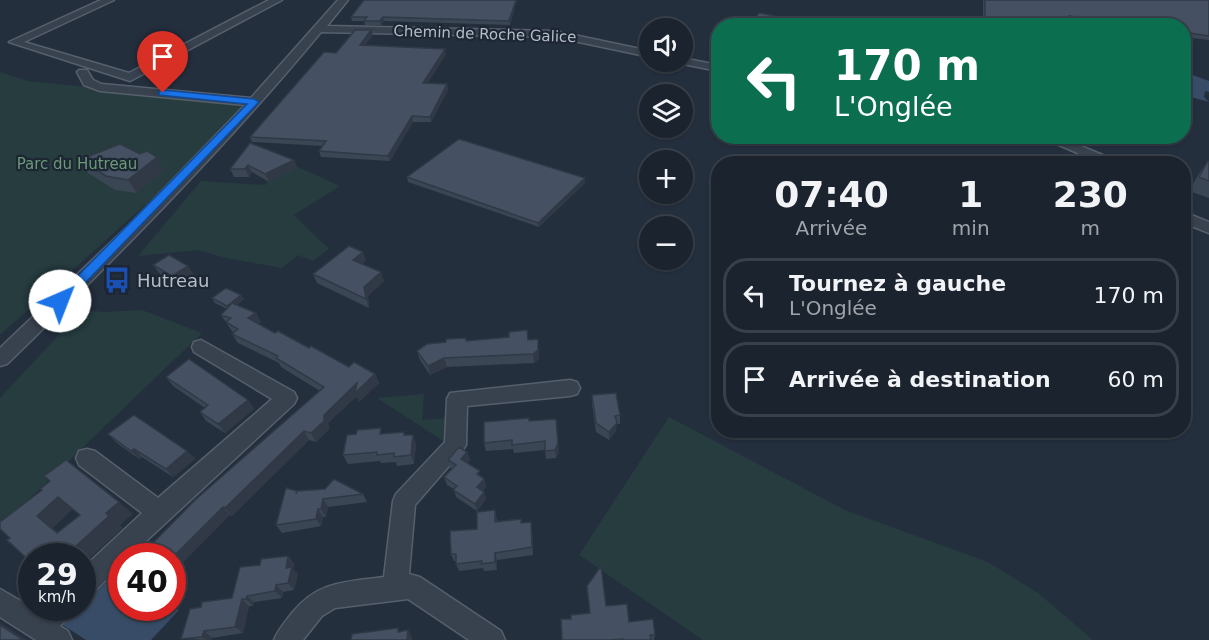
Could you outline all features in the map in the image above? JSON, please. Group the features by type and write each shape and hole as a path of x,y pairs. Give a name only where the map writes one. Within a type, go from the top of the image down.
{"street":[{"path":"110,0 14,42 130,77 277,0"},
{"path":"0,359 60,301 254,102 343,0"},
{"name":"Chemin de Roche Galice","path":"319,29 555,34 639,52"},
{"path":"693,63 711,67"},
{"path":"83,72 88,82 100,87 254,102"},
{"path":"1065,144 1096,156"},
{"path":"1191,220 1209,228"},
{"path":"96,573 159,512 287,398 201,347"},
{"path":"395,588 404,501 455,446 457,399 570,388"},
{"path":"87,458 159,512"},
{"path":"287,640 314,607 332,596 411,586 492,640"},
{"path":"0,602 50,633"}],"green space":[{"name":"Parc du Hutreau","path":"0,72 28,81 246,103 155,196 0,335"},
{"path":"285,161 340,186 294,215 329,249 313,261 298,255 282,268 226,258 198,250 138,256 201,181 265,185"},
{"path":"82,310 103,312 142,310 202,333 0,527 0,398"},
{"path":"424,394 422,420 448,418 445,442 377,398"},
{"path":"669,417 845,510 988,562 1038,593 1093,640 703,640 579,555"}],"water":[{"path":"1191,75 1209,81 1209,92 1205,91 1204,97 1209,102 1191,97"},
{"path":"108,581 108,621 169,621 151,640 86,640 63,625 67,621 96,621 96,593"}],"building":[{"path":"364,0 516,0 509,21 383,17 380,21 364,21 367,17 351,17"},
{"path":"985,0 1209,0 1209,36 1191,33 1191,18 1069,16 1069,18 985,18"},
{"path":"759,13 780,17 779,18 755,18"},
{"path":"355,30 371,30 360,45 445,49 423,83 447,84 430,117 412,116 388,156 319,151 326,141 250,137 324,52 336,53"},
{"path":"459,139 585,178 538,223 407,177"},
{"path":"250,143 294,160 265,174 248,165 245,169 230,169"},
{"path":"120,144 140,154 147,151 157,157 128,180 106,176 79,160"},
{"path":"1209,162 1209,181 1199,177"},
{"path":"349,246 363,252 353,260 381,272 364,287 366,299 313,274"},
{"path":"169,255 188,266 172,276 153,265"},
{"path":"226,288 241,295 227,306 212,298"},
{"path":"232,303 256,313 248,318 275,333 278,331 309,348 311,346 349,367 354,362 375,374 355,393 357,383 324,415 324,421 311,433 304,431 225,508 223,507 186,544 153,543 195,500 324,387 276,358 278,356 232,334 238,329 226,322 231,318 221,315"},
{"path":"527,330 528,340 538,339 538,350 533,354 444,358 428,366 417,351 427,344 446,342 446,339 466,338 466,341 509,337 509,332"},
{"path":"189,359 248,400 218,424 200,412 208,405 166,377"},
{"path":"616,393 620,415 615,416 617,423 609,432 596,423 592,395"},
{"path":"134,415 187,451 166,469 134,449 131,451 108,434"},
{"path":"529,418 529,421 556,419 558,443 555,450 545,451 545,441 512,445 512,440 484,443 484,422"},
{"path":"381,428 380,434 404,432 404,435 413,435 411,455 394,457 394,453 377,455 377,452 343,455 347,435 356,434 357,430"},
{"path":"459,447 467,452 461,459 480,471 477,474 484,479 477,487 484,492 475,504 453,490 457,486 444,477 456,465 448,460"},
{"path":"66,460 119,502 106,513 109,516 79,543 18,543 18,550 7,540 10,538 0,529 0,522 42,490 40,489 50,481 44,476","holes":["58,497 80,515 57,533 37,516"]},
{"path":"334,479 363,494 323,499 316,519 276,525 286,488 297,491 325,489"},
{"path":"495,510 495,522 521,519 521,523 531,522 532,547 495,553 495,562 456,564 456,554 451,554 450,531 477,529 477,512"},
{"path":"288,556 286,568 292,567 288,583 276,585 275,591 242,599 235,627 204,631 202,637 181,639 190,609 201,607 202,602 232,598 240,567 260,565 261,559"},
{"path":"601,566 606,606 627,604 629,622 653,619 655,635 650,635 651,640 562,640 561,619 571,619 571,615 590,613 587,586"},
{"path":"0,625 22,639 0,640"},
{"path":"398,628 398,632 408,630 407,640 351,640 352,634"}],"place":[{"name":"Hutreau","path":"117,280"}],"route":[{"path":"60,301 254,102 163,93"}]}
